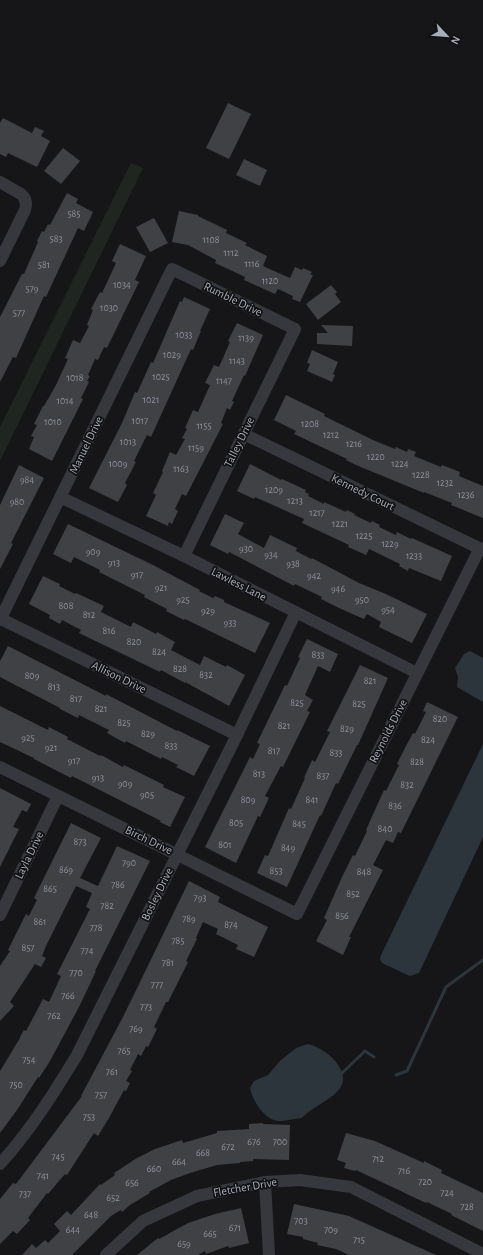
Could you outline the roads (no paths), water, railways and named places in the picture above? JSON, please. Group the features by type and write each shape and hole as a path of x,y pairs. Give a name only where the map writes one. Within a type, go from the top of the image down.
{"street":[{"path":"0,182 21,194 26,199 25,210 0,261"},
{"name":"Rumble Drive","path":"172,269 295,329"},
{"name":"Manuel Drive","path":"0,620 172,269"},
{"name":"Talley Drive","path":"184,556 295,329"},
{"name":"Kennedy Court","path":"244,434 481,549"},
{"name":"Lawless Lane","path":"60,497 184,556 418,673"},
{"name":"Reynolds Drive","path":"297,914 481,549"},
{"name":"Bosley Drive","path":"0,1164 32,1125 50,1100 77,1055 237,735 296,612"},
{"name":"Allison Drive","path":"0,620 237,735"},
{"name":"Birch Drive","path":"0,767 297,914"},
{"name":"Layla Drive","path":"0,915 58,796"},
{"name":"Fletcher Drive","path":"106,1255 143,1221 198,1196 265,1182 300,1180 351,1188 483,1254"},
{"path":"265,1182 269,1255"}],"waterway":[{"path":"396,1075 407,1071 446,987 483,960"},
{"path":"340,1075 365,1051 374,1057"}]}
